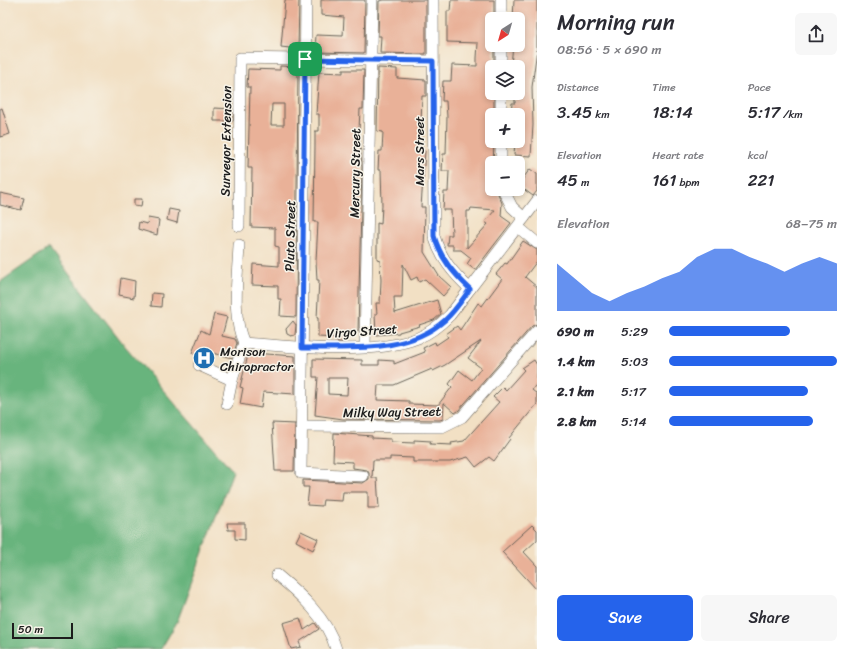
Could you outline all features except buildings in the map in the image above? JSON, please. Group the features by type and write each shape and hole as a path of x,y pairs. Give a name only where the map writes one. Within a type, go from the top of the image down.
{"street":[{"name":"Pluto Street","path":"306,0 301,473 363,476"},
{"name":"Mercury Street","path":"365,347 372,60 372,0"},
{"name":"Mars Street","path":"433,0 434,236 443,259 453,273 470,289"},
{"path":"501,0 501,12"},
{"name":"Surveyor Extension","path":"239,226 240,58 305,59"},
{"path":"305,59 433,61"},
{"path":"506,196 521,223 537,242"},
{"name":"Virgo Street","path":"244,343 302,348 365,347 402,343 420,338 444,321 537,201"},
{"path":"228,404 232,380 244,343 237,319 239,245"},
{"name":"Milky Way Street","path":"302,426 429,428 451,424 462,418 532,346 537,331"},
{"path":"199,365 232,380"},
{"path":"277,574 297,591 315,612 334,640 336,649"}],"green space":[{"path":"49,248 125,346 233,471 177,622 161,649 0,649 0,282"}],"place":[{"name":"Morison Chiropractor","path":"204,358"}],"route":[{"path":"305,59 433,61 434,236 437,247 443,259 453,273 470,289 444,321 420,338 402,343 365,347 302,348 305,59"}]}
